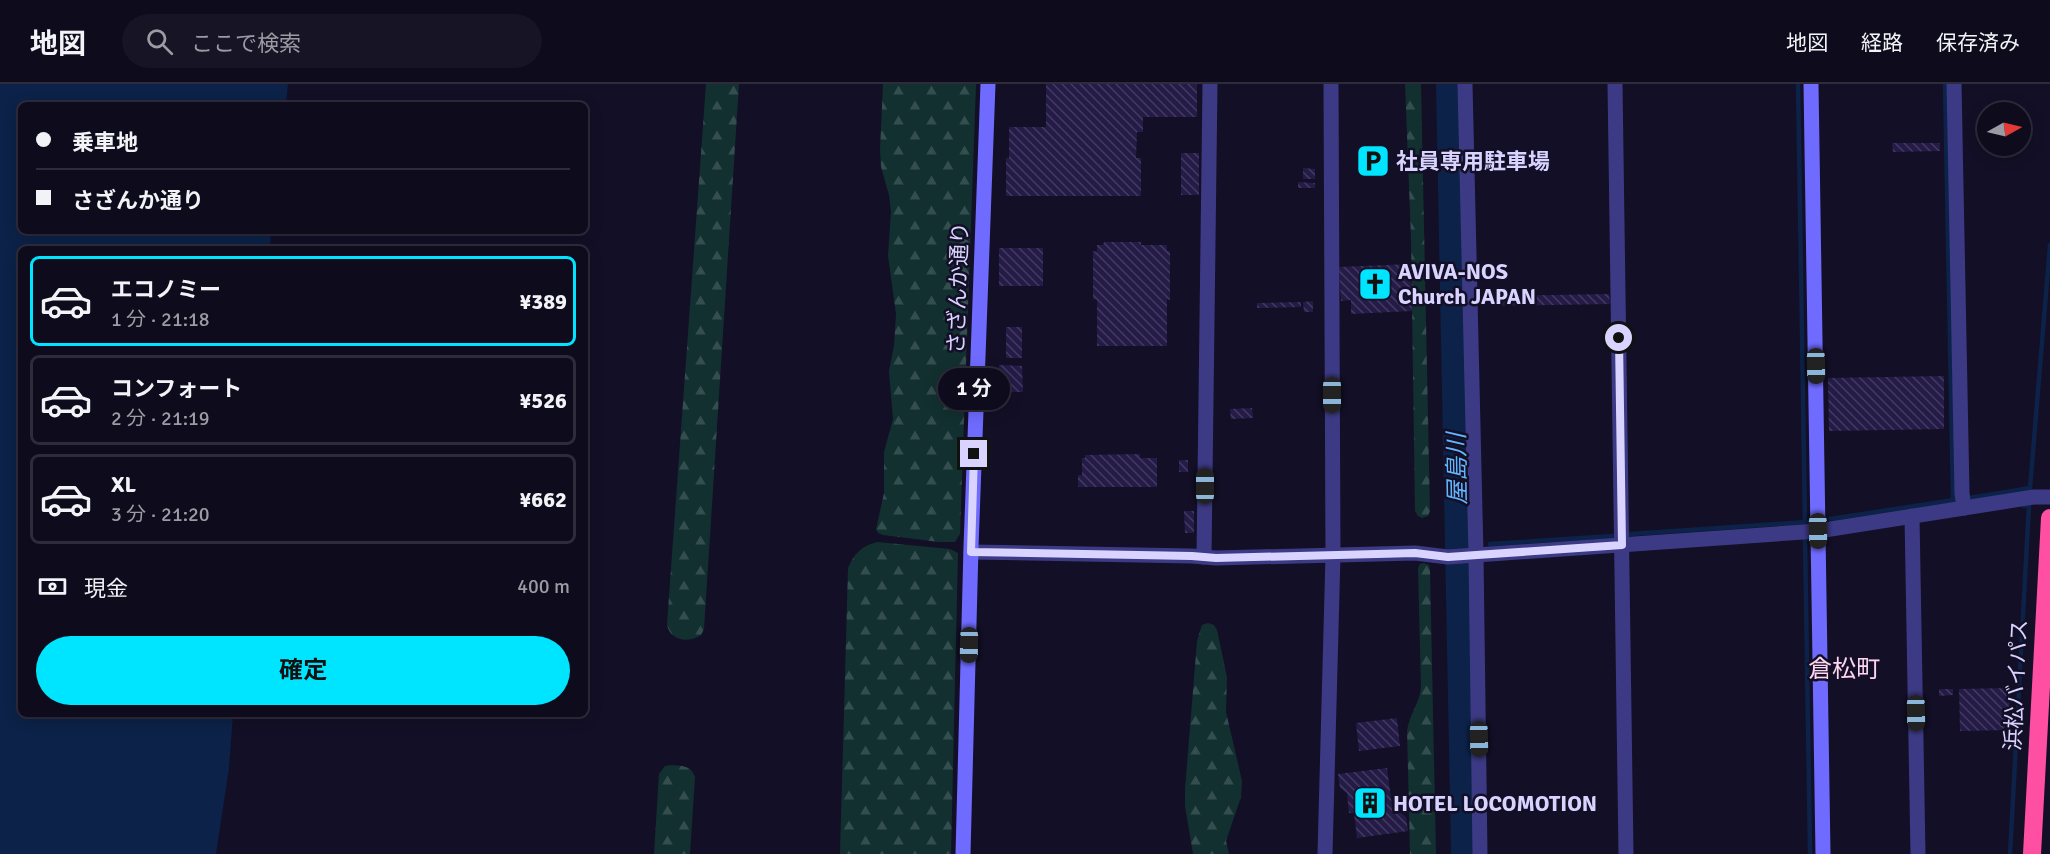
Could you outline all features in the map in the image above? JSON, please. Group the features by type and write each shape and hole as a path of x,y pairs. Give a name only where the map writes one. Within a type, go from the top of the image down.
{"highway":[{"name":"浜松バイパス","path":"2032,854 2050,518"}],"street":[{"name":"さざんか通り","path":"963,854 971,552 988,84"},
{"path":"1204,557 1210,84"},
{"path":"1325,854 1333,555 1330,84"},
{"path":"1465,84 1480,854"},
{"path":"1615,84 1626,854"},
{"path":"1811,84 1823,854"},
{"path":"1953,84 1961,481 1964,508"},
{"path":"971,552 1216,558 1415,553 1448,557 1818,531 2042,496 2050,497"},
{"path":"1912,516 1918,854"}],"green space":[{"path":"706,84 739,84 704,629 696,638 685,640 671,634 667,624"},
{"path":"883,84 976,84 960,534 955,542 883,535 876,529 884,493 884,452 893,419 889,371 896,314 888,256 891,211 881,167 880,150"},
{"path":"1405,84 1421,84 1430,511 1428,516 1422,518 1415,511 1411,238"},
{"path":"877,542 950,549 958,553 951,854 840,854 848,568 859,551"},
{"path":"1424,563 1429,565 1430,569 1436,854 1410,854 1407,731 1421,688 1418,568"},
{"path":"1208,623 1214,625 1217,630 1227,677 1226,712 1242,781 1241,797 1226,841 1229,854 1193,854 1185,806 1197,641 1202,625"},
{"path":"665,766 689,768 695,777 690,854 654,854 659,774"}],"water":[{"path":"0,84 288,84 286,102 18,102 18,234 271,234 270,246 18,246 18,717 233,717 229,768 216,854 0,854"}],"building":[{"path":"1046,84 1197,84 1197,117 1143,117 1143,132 1137,132 1136,158 1141,158 1141,196 1006,196 1009,127 1046,127"},
{"path":"1892,143 1940,143 1940,151 1893,152"},
{"path":"1181,153 1199,153 1199,195 1181,195"},
{"path":"1303,168 1315,169 1315,179 1303,179"},
{"path":"1298,182 1315,183 1315,188 1298,188"},
{"path":"1104,242 1167,245 1167,251 1170,251 1170,300 1167,299 1167,346 1097,346 1097,300 1093,299 1093,251 1097,252 1097,245 1103,245"},
{"path":"999,248 1043,248 1043,286 999,286"},
{"name":"AVIVA-NOS Church JAPAN","path":"1410,264 1412,311 1351,314 1351,300 1341,301 1339,267"},
{"path":"1609,294 1610,304 1496,306 1496,296"},
{"path":"1313,301 1313,312 1304,312 1303,302"},
{"path":"1301,302 1301,307 1257,308 1257,303"},
{"path":"1006,327 1022,327 1022,358 1006,358"},
{"path":"999,365 1022,366 1023,392 999,392"},
{"path":"1944,376 1944,429 1829,431 1828,378"},
{"path":"1252,408 1253,418 1231,419 1230,409"},
{"path":"1140,454 1140,458 1157,458 1157,487 1078,487 1078,475 1082,475 1082,458 1085,458 1085,455"},
{"path":"1179,460 1188,460 1188,472 1179,472"},
{"path":"1184,511 1194,511 1194,533 1185,533"},
{"path":"2009,688 2010,730 1960,731 1959,689"},
{"path":"1939,689 1953,689 1953,695 1939,696"},
{"path":"1397,718 1400,746 1359,751 1356,723"},
{"name":"HOTEL LOCOMOTION","path":"1387,768 1393,814 1401,813 1406,817 1408,831 1357,838 1354,813 1349,813 1347,793 1340,788 1338,774"}],"waterway":[{"name":"屋島川","path":"1450,84 1465,854"},
{"path":"1798,84 1805,524"},
{"path":"1945,84 1953,500"},
{"path":"1969,498 2030,488 2050,245"},
{"path":"1830,519 1954,500"},
{"path":"2010,854 2029,505 2024,506"},
{"path":"1631,534 1807,522"},
{"path":"1490,544 1612,536"},
{"path":"1805,539 1810,854"},
{"path":"1459,547 1470,546"}],"place":[{"name":"社員専用駐車場","path":"1373,161"},
{"name":"AVIVA-NOS Church JAPAN","path":"1375,284"},
{"name":"HOTEL LOCOMOTION","path":"1370,803"}],"district":[{"name":"倉松町","path":"1844,669"}],"route":[{"path":"974,454 971,552 1216,558 1415,553 1448,557 1622,545 1619,338"}]}
